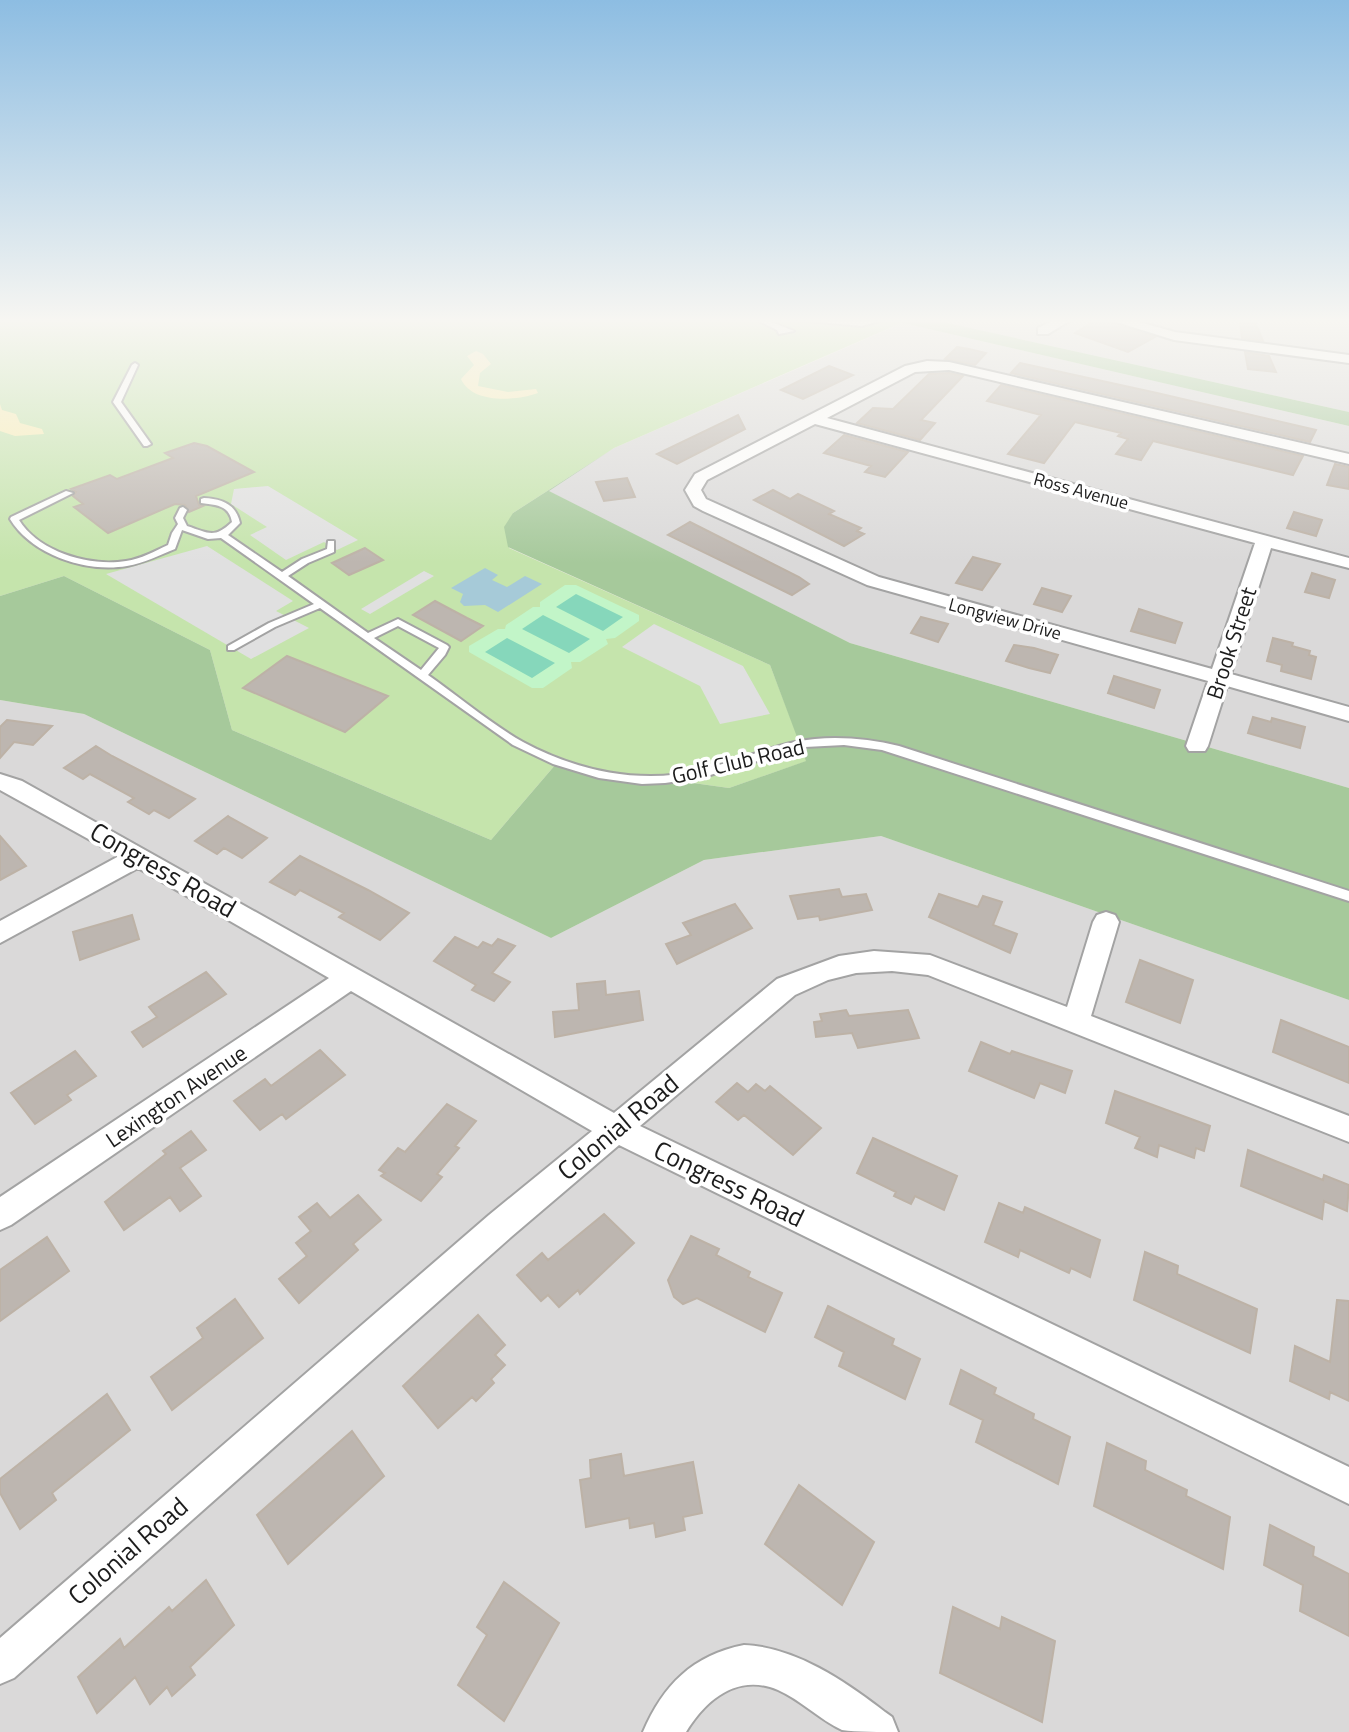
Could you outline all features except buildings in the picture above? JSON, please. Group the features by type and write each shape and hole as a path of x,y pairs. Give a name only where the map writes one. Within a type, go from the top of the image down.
{"street":[{"path":"813,419 848,401"},
{"path":"1099,401 1349,459"},
{"name":"Longview Drive","path":"813,419 701,477 693,490 700,502 841,569 906,592 1349,714"},
{"name":"Ross Avenue","path":"813,419 1349,563"},
{"name":"Brook Street","path":"1197,746 1265,540"},
{"name":"Congress Road","path":"0,782 14,786 139,856 616,1129 1349,1486"},
{"path":"0,933 139,856"},
{"path":"1076,1022 1106,922"},
{"name":"Colonial Road","path":"0,1664 488,1237 786,987 812,973 842,964 889,960 930,965 1349,1129"},
{"name":"Lexington Avenue","path":"0,1215 351,977"},
{"path":"664,1732 674,1710 698,1682 727,1666 754,1664 784,1671 877,1732"}],"lane":[{"path":"118,401 147,444"},
{"path":"69,493 21,514 14,519 15,524 27,537 50,551 89,561 132,563 172,547 181,526 179,518 183,510"},
{"path":"181,526 204,535 223,535 236,523 234,513 221,502 204,501"},
{"name":"Golf Club Road","path":"223,535 517,743 570,768 600,775 658,779 686,777 794,746 843,741 869,744 895,749 1349,896"},
{"path":"282,576 305,561 331,550 331,543"},
{"path":"231,648 272,625 322,604"},
{"path":"368,637 398,622 444,647 422,675"}],"shaded area":[{"path":"723,401 1240,401 1349,426 1349,788 850,643 548,491 614,448"},
{"path":"1299,401 1349,401 1349,412"},
{"path":"268,486 358,540 337,550 324,542 286,560 250,535 267,527 231,504 234,489"},
{"path":"207,546 293,601 276,611 309,628 251,659 106,574"},
{"path":"424,571 434,576 370,614 361,609"},
{"path":"654,624 743,666 770,714 720,724 700,686 622,647"},
{"path":"0,700 84,714 551,938 704,860 881,836 1349,1000 1349,1732 0,1732"}],"green space":[{"path":"0,401 722,401 614,448 513,513 509,548 770,665 807,761 729,788 556,764 491,840 232,730 210,650 64,576 0,596"},
{"path":"1240,401 1299,401 1349,412 1349,426"},
{"path":"614,448 549,491 850,643 1349,788 1349,1000 881,836 704,860 551,938 84,714 0,700 0,596 64,576 210,650 232,730 491,840 556,764 729,788 806,761 770,665 508,547 504,527 513,513"},
{"path":"565,585 576,585 639,615 639,621 615,638 606,639 608,644 580,662 571,662 572,668 543,688 532,688 469,652 469,646 498,629 505,629 506,625 533,607 540,607 540,602"},
{"path":"576,594 623,617 603,631 556,607"},
{"path":"543,615 590,639 569,653 522,629"},
{"path":"507,638 555,663 532,678 485,652"}],"sand":[{"path":"0,404 2,410 16,414 20,423 42,429 44,434 15,436 0,431"}],"water":[{"path":"485,568 498,575 492,580 507,587 525,576 542,584 498,612 485,605 464,606 460,602 463,594 451,588"}]}
